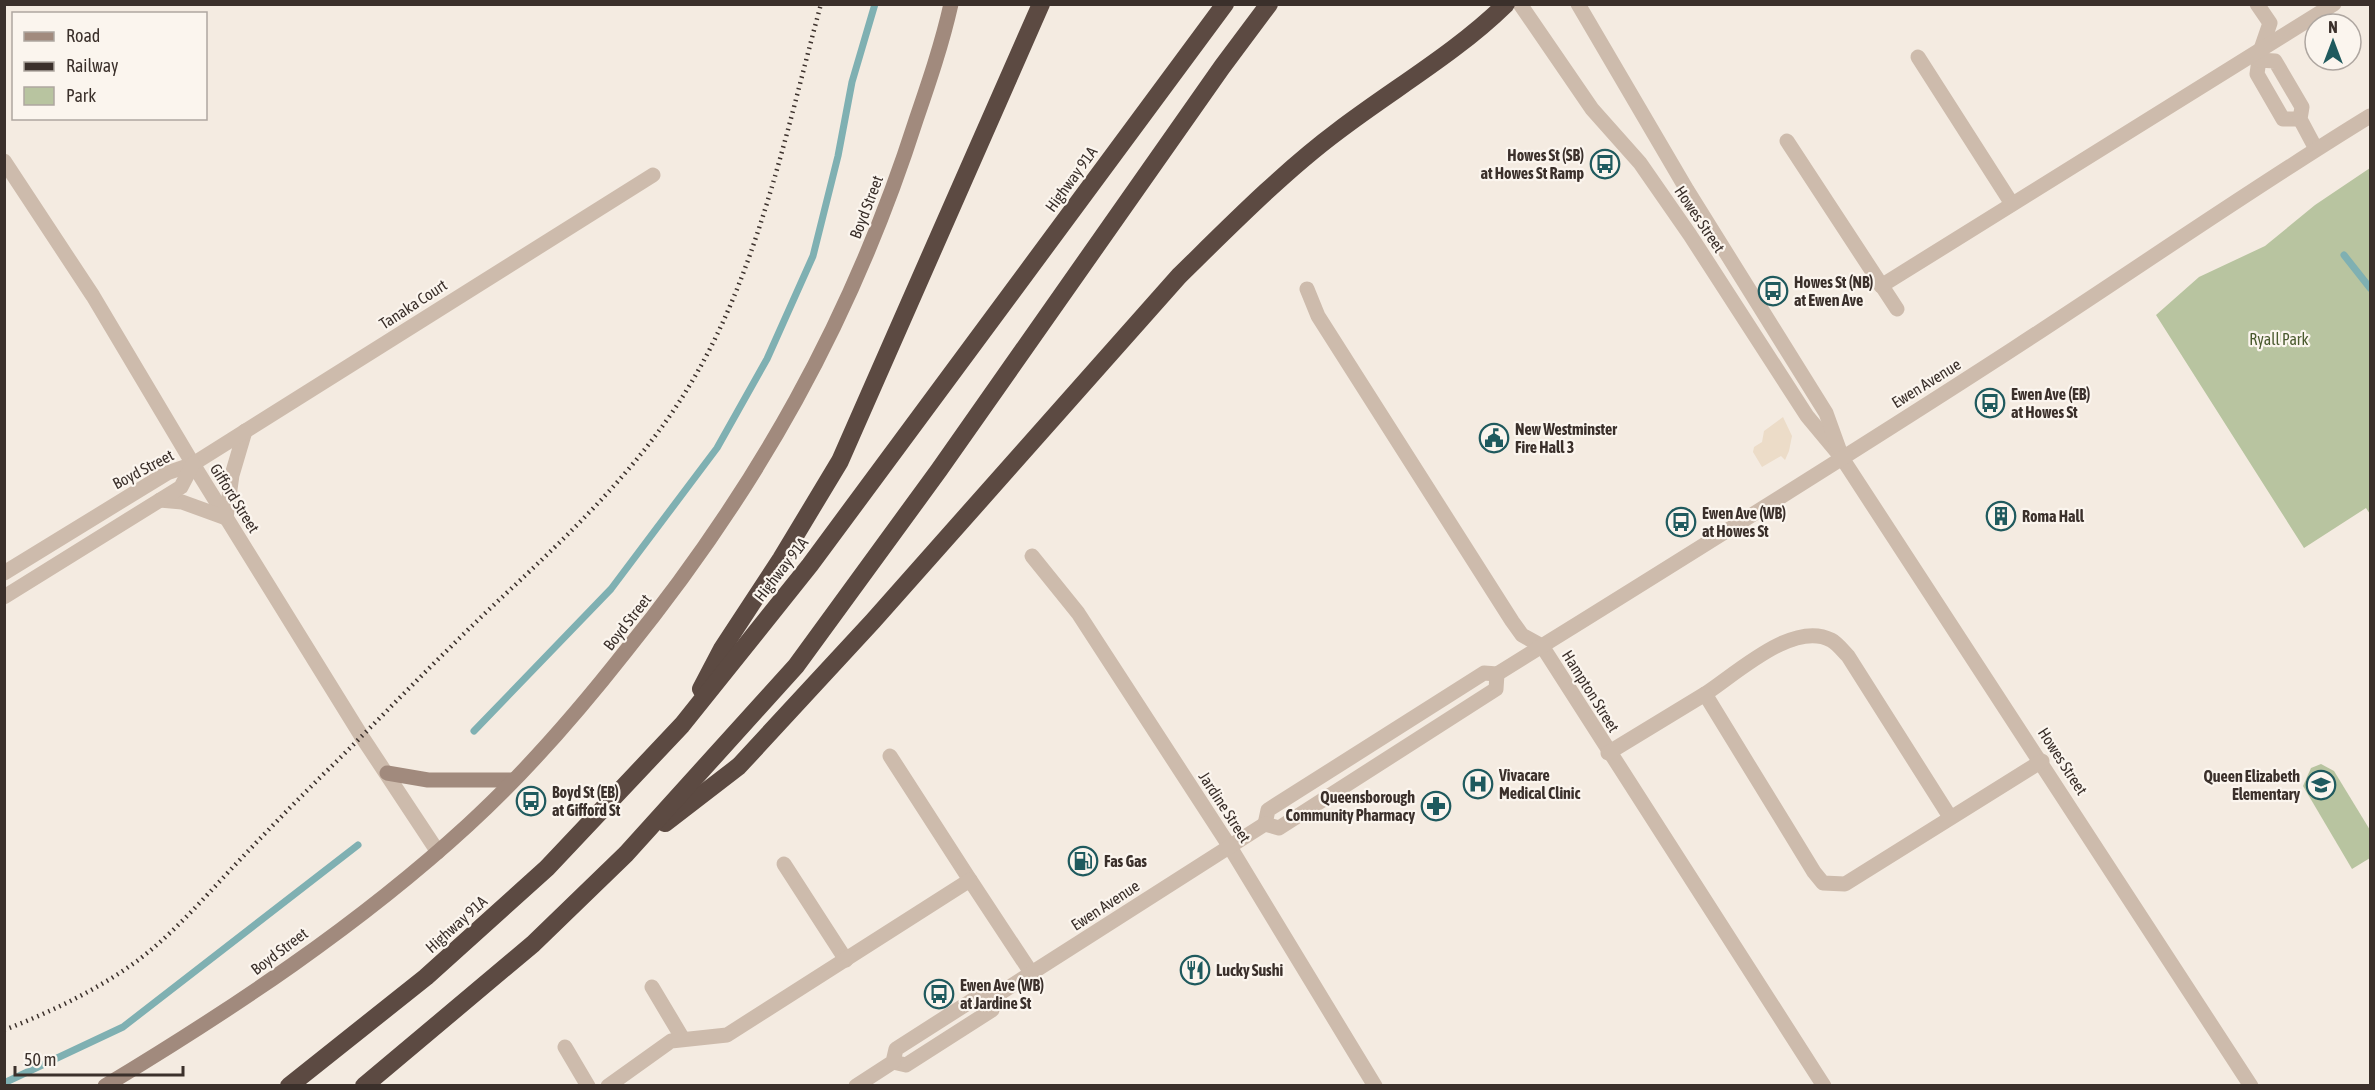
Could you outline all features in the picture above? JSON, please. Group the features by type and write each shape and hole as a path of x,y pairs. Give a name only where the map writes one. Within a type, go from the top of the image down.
{"highway":[{"path":"682,725 722,649 781,559 840,461 1041,4"},
{"name":"Highway 91A","path":"289,1086 426,977 547,868 682,725 810,565 1225,4"},
{"path":"364,1086 533,944 626,854 796,666 939,470 1222,67 1269,4"},
{"path":"626,854 739,766 873,621 1179,276 1231,225 1335,132 1480,28 1506,4"}],"main road":[{"name":"Boyd Street","path":"105,1086 260,988 438,852 471,823 596,689 695,562 742,494 804,388 838,321 879,225 913,132 944,35 951,4"},
{"path":"387,773 428,780 512,780"}],"street":[{"name":"Howes Street","path":"1520,4 1592,109 1646,172 1690,235 1807,416 1842,458 2042,761 2251,1086"},
{"name":"Howes Street","path":"1578,4 1687,190 1826,413 1842,458"},
{"path":"2257,4 2270,23 2259,56 2257,74 2283,119 2300,119"},
{"path":"1881,286 2012,204 2259,56 2334,4"},
{"path":"2259,56 2274,61 2302,107 2300,119 2316,149"},
{"path":"1918,57 2012,204"},
{"name":"Ewen Avenue","path":"864,1084 893,1062 906,1065 992,1010 994,998 1265,824 1279,828 1496,689 1497,674 2013,350 2316,149 2370,116"},
{"path":"1787,141 1897,309"},
{"name":"Gifford Street","path":"4,161 93,296 226,518 438,852"},
{"name":"Tanaka Court","path":"193,464 653,175"},
{"name":"Hampton Street","path":"1307,289 1318,316 1512,621 1522,635 1542,646 1608,753 1824,1086"},
{"path":"160,500 182,502 226,518 232,475 245,431"},
{"name":"Boyd Street","path":"4,597 181,487 193,464"},
{"name":"Boyd Street","path":"4,573 167,473 193,464"},
{"name":"Jardine Street","path":"1032,556 1078,613 1230,847 1375,1086"},
{"path":"1608,753 1705,694 1781,643 1803,634 1831,640 1848,656 1950,817"},
{"path":"1705,694 1814,872 1823,883 1845,884 2042,761"},
{"path":"890,756 1032,974"},
{"path":"784,864 846,960"},
{"path":"608,1086 671,1041 727,1035 970,880"},
{"path":"652,987 682,1039"},
{"path":"565,1047 588,1086"}],"green space":[{"name":"Ryall Park","path":"2370,168 2370,514 2366,508 2304,548 2156,315 2199,277 2265,246 2315,205"},
{"path":"2321,764 2334,771 2370,830 2370,858 2352,869 2303,786 2311,768"}],"shaded area":[{"path":"1783,417 1792,436 1789,451 1785,460 1781,456 1762,467 1753,452 1754,447 1762,442 1764,431"}],"waterway":[{"path":"474,731 611,589 717,448 767,359 813,256 838,156 852,82 875,4"},
{"path":"2344,255 2370,288"},
{"path":"4,1083 123,1027 358,845"}],"railway":[{"path":"4,1030 90,991 122,972 163,939 418,679 581,521 607,494 656,435 698,371 739,285 784,145 821,4"}],"place":[{"name":"Howes St (SB) at Howes St Ramp","path":"1605,164"},
{"name":"Howes St (NB) at Ewen Ave","path":"1773,291"},
{"name":"Ewen Ave (EB) at Howes St","path":"1990,403"},
{"name":"New Westminster Fire Hall 3","path":"1494,438"},
{"name":"Roma Hall","path":"2001,516"},
{"name":"Ewen Ave (WB) at Howes St","path":"1681,522"},
{"name":"Vivacare Medical Clinic","path":"1478,784"},
{"name":"Queen Elizabeth Elementary","path":"2321,785"},
{"name":"Boyd St (EB) at Gifford St","path":"531,801"},
{"name":"Queensborough Community Pharmacy","path":"1436,806"},
{"name":"Fas Gas","path":"1083,861"},
{"name":"Lucky Sushi","path":"1195,970"},
{"name":"Ewen Ave (WB) at Jardine St","path":"939,994"}]}
